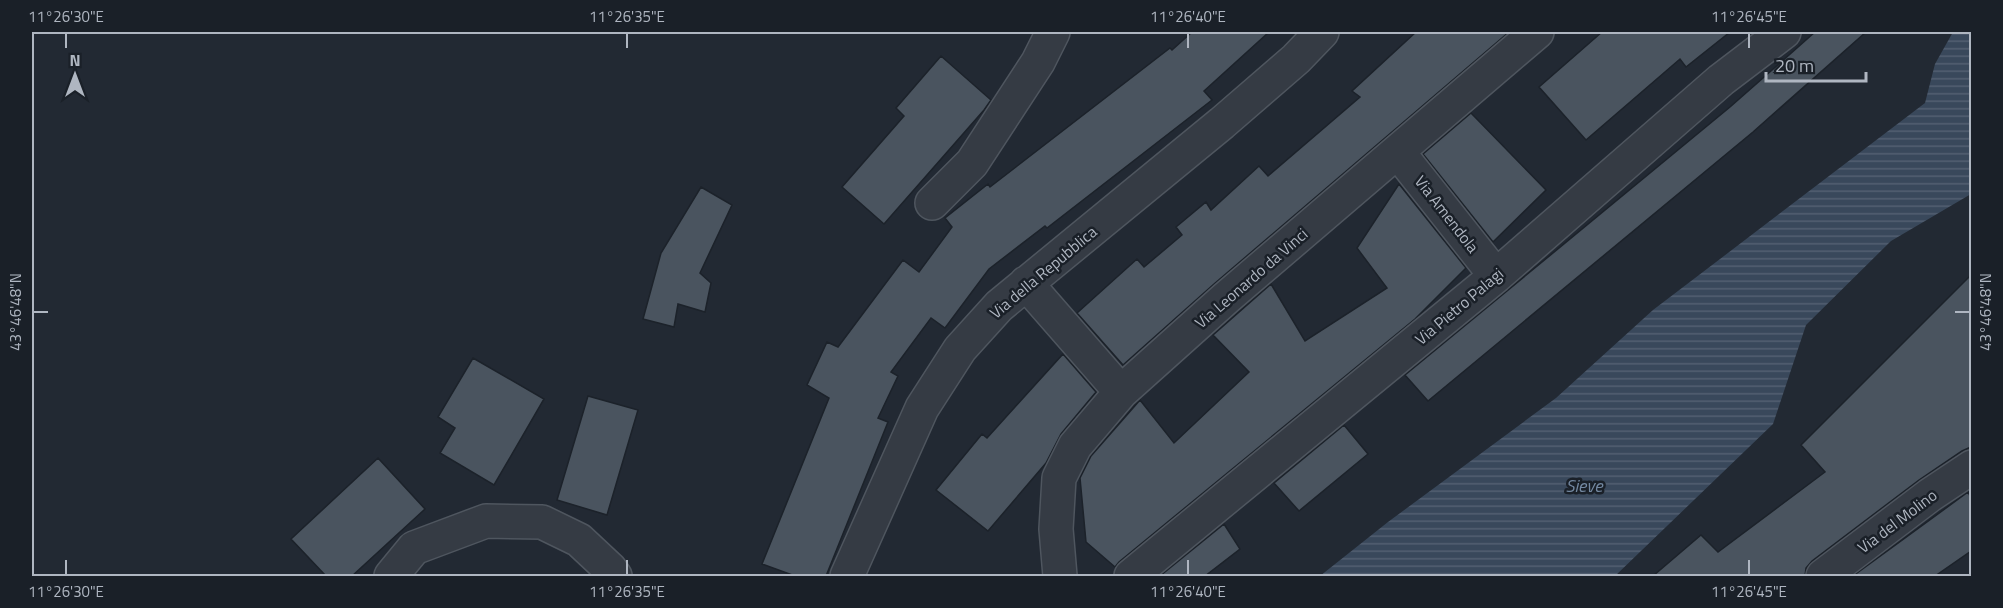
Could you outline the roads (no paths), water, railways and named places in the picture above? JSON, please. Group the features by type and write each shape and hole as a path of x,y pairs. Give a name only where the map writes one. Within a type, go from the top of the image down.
{"street":[{"path":"932,203 972,164 1038,62 1053,32"},
{"name":"Via della Repubblica","path":"847,576 922,408 960,348 999,306 1222,123 1296,59 1322,32"},
{"name":"Via Leonardo da Vinci","path":"1060,576 1056,529 1059,478 1075,446 1121,392 1226,298 1537,32"},
{"name":"Via Pietro Palagi","path":"1131,576 1496,276 1721,80 1784,32"},
{"name":"Via Amendola","path":"1398,152 1496,276"},
{"path":"1026,283 1121,392"},
{"name":"Via del Molino","path":"1823,576 1971,466"},
{"path":"391,576 414,548 486,521 542,522 579,540 610,574"}],"water":[{"name":"Sieve","path":"1953,32 1971,32 1971,194 1891,241 1806,325 1773,424 1615,576 1320,576 1388,522 1556,398 1653,310 1925,103 1935,64"}]}
